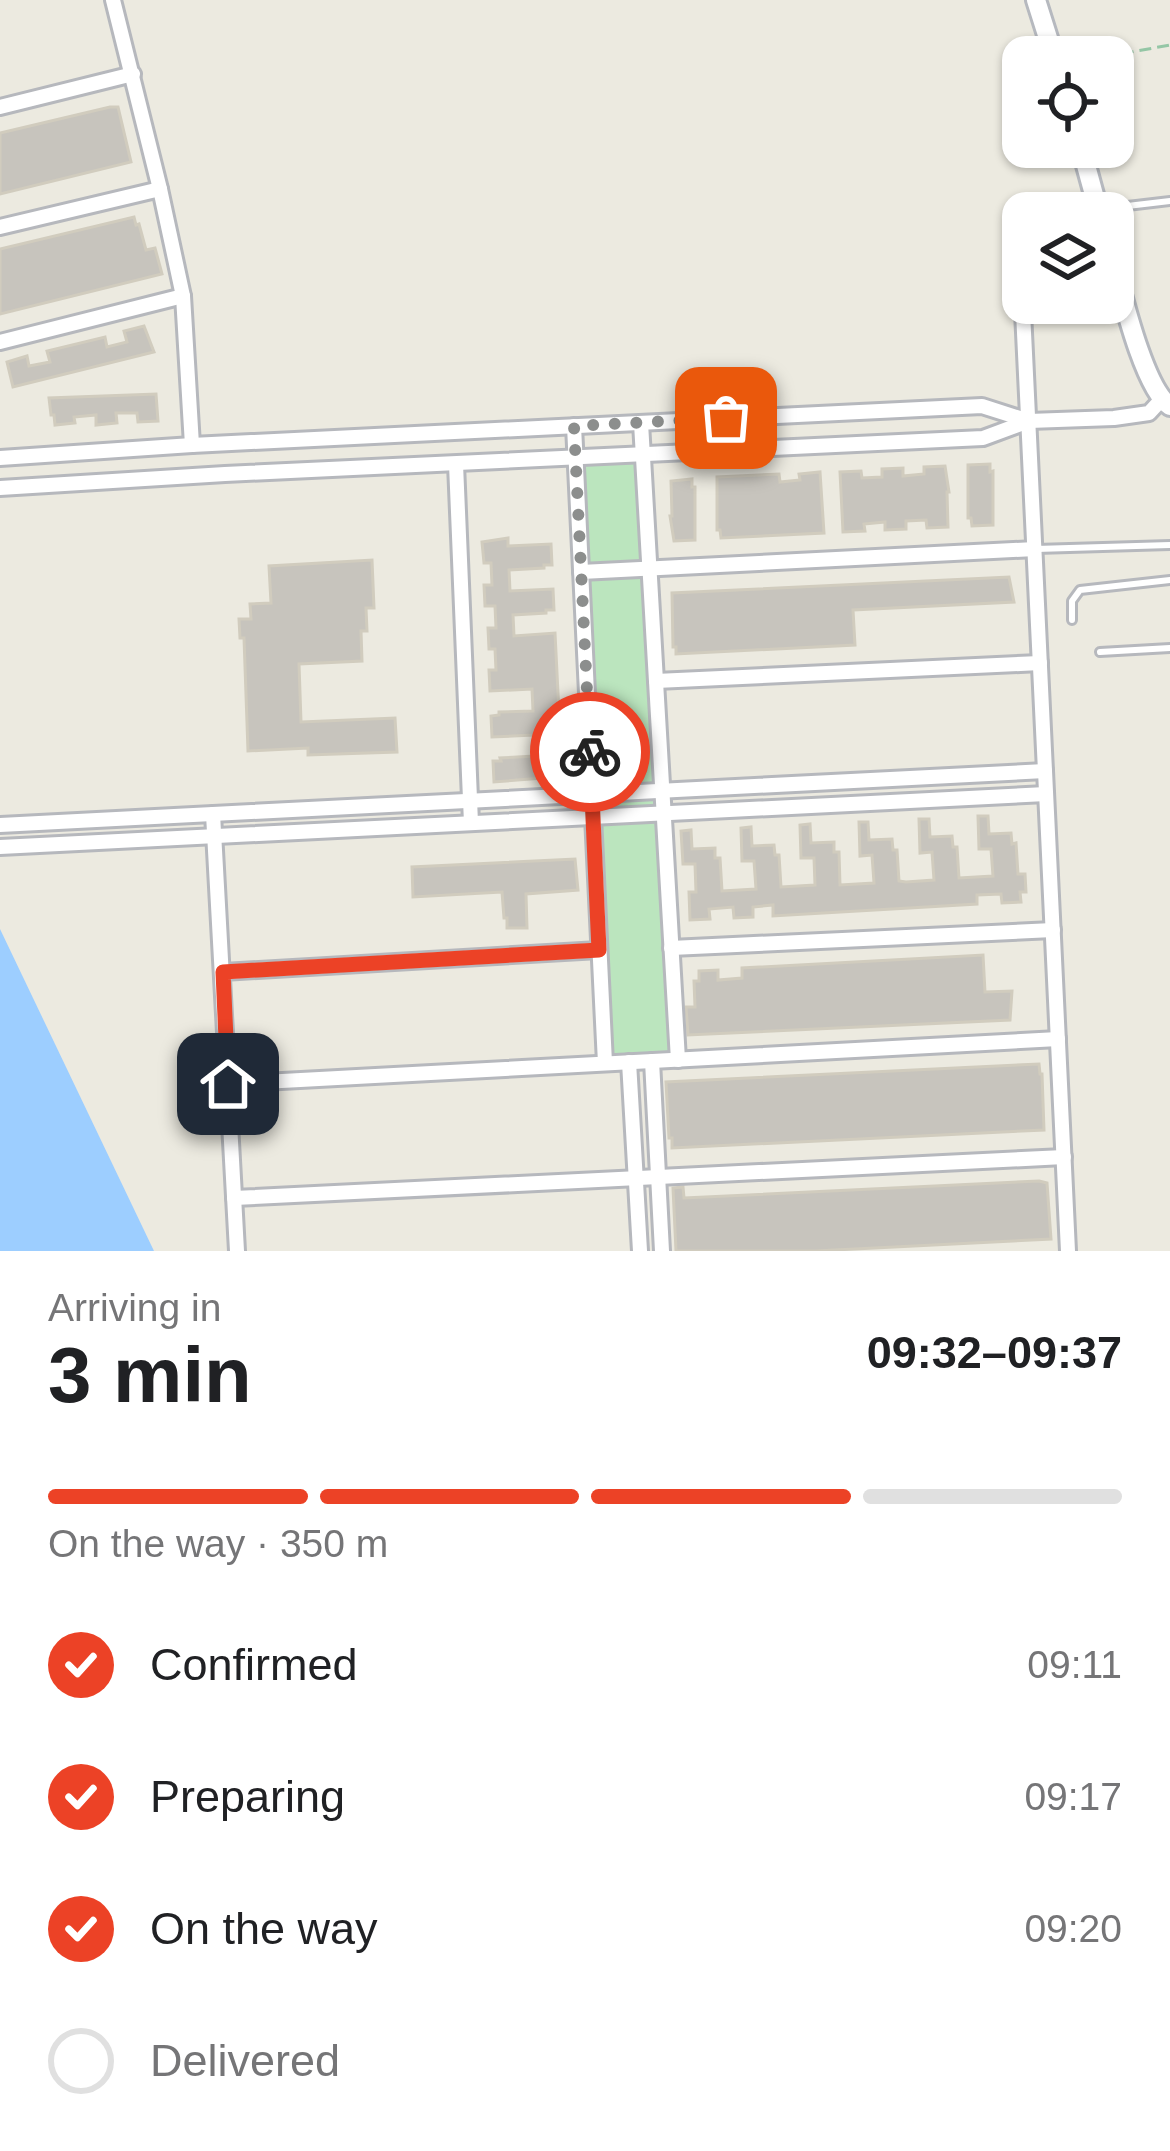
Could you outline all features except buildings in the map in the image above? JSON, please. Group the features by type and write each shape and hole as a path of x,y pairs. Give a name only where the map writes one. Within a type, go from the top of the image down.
{"street":[{"path":"113,0 183,296 192,445"},
{"path":"1036,0 1047,36"},
{"path":"0,107 133,74"},
{"path":"0,227 160,189"},
{"path":"0,342 183,296"},
{"path":"1024,324 1068,1251"},
{"path":"0,488 983,438 1029,421 1114,418 1149,413 1165,403 1131,324"},
{"path":"0,458 982,406 1029,421"},
{"path":"641,423 678,1060"},
{"path":"574,426 604,1064"},
{"path":"222,443 225,474"},
{"path":"456,464 471,823"},
{"path":"581,572 1035,549"},
{"path":"656,681 1040,663"},
{"path":"0,825 1046,772"},
{"path":"0,847 1046,794"},
{"path":"213,814 237,1251"},
{"path":"671,948 1053,930"},
{"path":"223,972 599,950"},
{"path":"228,1084 1058,1039"},
{"path":"652,1061 662,1251"},
{"path":"629,1062 640,1251"},
{"path":"234,1198 1064,1156"}],"lane":[{"path":"1134,206 1170,201"},
{"path":"1035,549 1170,545"},
{"path":"1072,620 1072,601 1080,590 1170,580"},
{"path":"1100,652 1170,648"}],"path":[{"path":"1134,52 1170,45"}],"green space":[{"path":"643,453 678,1060 605,1063 576,457"}],"water":[{"path":"0,929 154,1251 0,1251"}],"way so far":[{"path":"590,752 574,426 726,418"}],"route":[{"path":"228,1084 223,972 599,950 590,752"}]}
